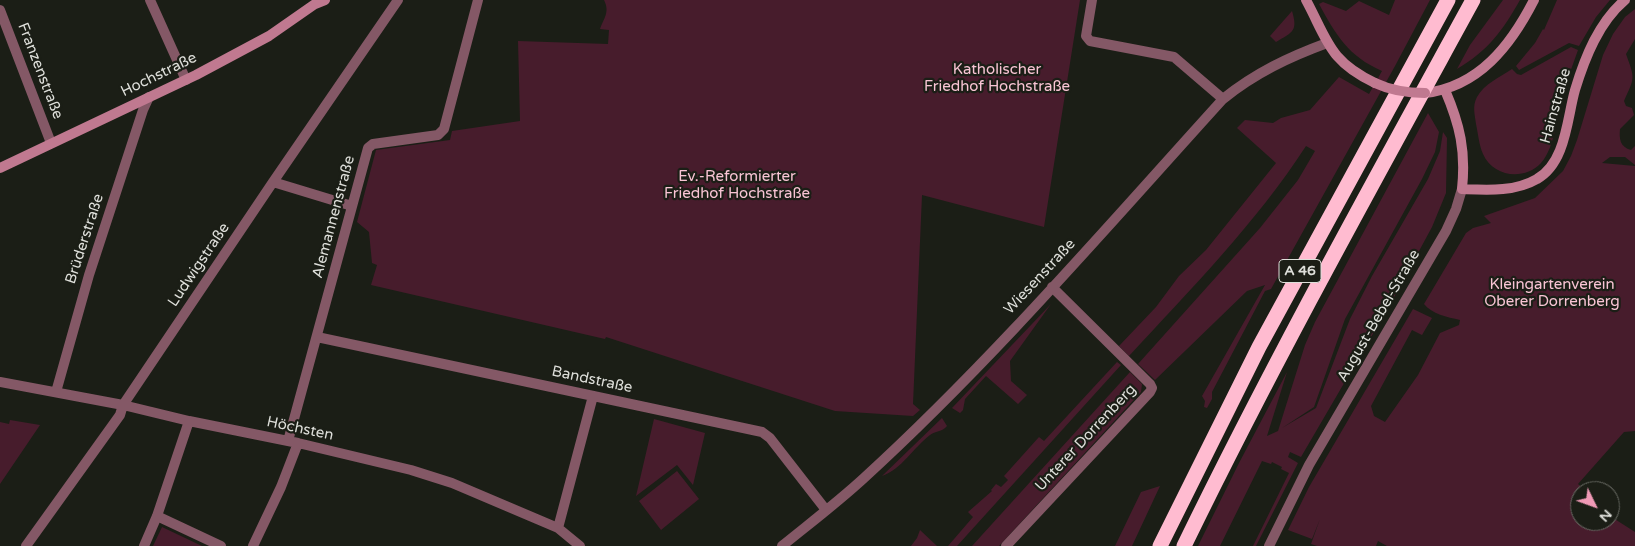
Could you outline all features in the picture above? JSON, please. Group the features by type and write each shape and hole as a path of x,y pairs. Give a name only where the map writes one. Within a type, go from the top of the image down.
{"highway":[{"name":"A 46","path":"1160,546 1259,347 1448,0"},
{"name":"A 46","path":"1184,546 1230,450 1280,355 1473,0"}],"main road":[{"name":"Hochstraße","path":"0,168 186,80 269,36 315,4 325,0"},
{"path":"1306,0 1327,43 1341,61 1352,71 1387,88 1401,92 1425,93 1445,90 1487,65 1501,52 1534,0"},
{"name":"Hainstraße","path":"1462,189 1491,190 1517,187 1537,180 1551,168 1560,149 1575,90 1588,53 1602,27 1625,0"},
{"name":"August-Bebel-Straße","path":"1445,90 1454,111 1462,140 1464,165 1462,189"}],"street":[{"path":"150,0 186,80"},
{"name":"Ludwigstraße","path":"26,546 120,415 123,405 398,0"},
{"name":"Alemannenstraße","path":"253,546 281,487 317,337 368,148 373,144 438,135 444,129 478,0"},
{"path":"1092,0 1086,36 1090,41 1174,57 1223,99"},
{"name":"Franzenstraße","path":"0,10 51,143"},
{"name":"Wiesenstraße","path":"782,546 862,479 939,406 1052,287 1223,99 1244,82 1266,69 1294,55 1327,43"},
{"name":"Brüderstraße","path":"56,392 89,275 150,97"},
{"path":"273,182 352,206"},
{"name":"August-Bebel-Straße","path":"1269,546 1309,465 1446,231 1456,209 1462,189"},
{"name":"Unterer Dorrenberg","path":"1006,546 1152,388 1052,287"},
{"name":"Bandstraße","path":"317,337 762,432 770,438 826,510"},
{"name":"Höchsten","path":"0,382 123,405 411,470 452,483 558,528 580,546"},
{"path":"558,528 594,396"},
{"path":"144,546 157,516 188,421"},
{"path":"157,516 221,546"}],"green space":[{"name":"Ev.-Reformierter Friedhof Hochstraße","path":"604,0 1080,0 1044,227 922,195 913,404 920,410 913,416 835,411 606,337 605,339 371,285 377,265 372,263 369,232 357,222 376,150 450,140 452,131 520,121 518,41 608,44 609,30 600,29 606,12"},
{"path":"1395,0 1430,0 1271,289 1265,291 1212,392 1212,399 1207,408 1204,407 1205,401 1202,396 1265,285 1247,291 1155,380 1138,364 1260,228 1298,180 1315,151 1306,146 1287,174 1244,229 1129,356 1119,346 1156,307 1179,276 1206,250 1276,163 1237,128 1245,120 1273,123 1281,118 1310,110 1339,77 1369,94 1382,71 1360,59 1344,44 1319,4 1323,2 1346,11 1359,1 1389,15"},
{"path":"1503,0 1520,0 1494,39 1478,55 1457,69 1470,45"},
{"path":"1557,0 1610,0 1596,17 1579,46 1569,43 1519,70 1516,66 1544,30"},
{"name":"Kleingartenverein Oberer Dorrenberg","path":"1635,9 1635,39 1626,54 1631,69 1632,82 1624,101 1626,106 1632,108 1634,115 1620,129 1620,139 1627,149 1631,150 1635,146 1635,165 1625,157 1610,157 1602,163 1635,166 1635,431 1624,432 1581,481 1570,481 1570,531 1620,531 1620,522 1635,532 1635,546 1387,546 1378,541 1376,546 1317,546 1311,544 1320,519 1312,539 1288,530 1309,487 1413,309 1432,318 1422,335 1412,330 1371,406 1374,416 1385,422 1418,375 1440,333 1459,325 1460,320 1435,313 1424,304 1466,233 1473,228 1491,223 1484,216 1535,198 1563,171 1577,140 1603,55 1613,34 1625,17"},
{"path":"1292,11 1293,30 1276,42 1270,36"},
{"path":"1571,47 1578,50 1561,102 1553,140 1546,157 1534,169 1518,174 1501,172 1494,168 1483,154 1476,124 1474,110 1480,92 1512,69 1521,75"},
{"path":"1428,113 1439,132 1435,152 1345,319 1314,407 1282,428 1316,408 1350,319 1372,276 1428,179 1440,151 1443,132 1447,138 1446,193 1432,227 1392,301 1301,457 1290,452 1288,457 1298,463 1256,546 1253,546 1289,473 1272,462 1271,464 1262,461 1220,546 1198,546 1287,372 1267,436 1278,431 1305,345 1315,322"},
{"path":"1051,304 1010,361 1011,381 1027,395 1018,404 986,376 965,399 963,410 960,413 952,408"},
{"path":"1117,362 1121,365 957,546 948,546 973,517 968,512 992,491 996,484 1001,487 1008,480 1004,476 1039,437 1044,441"},
{"path":"1130,372 1142,384 1141,392 999,546 972,546"},
{"path":"942,418 947,426 945,428 930,435 896,468 882,476"},
{"path":"654,419 705,433 693,485 677,465 636,496"},
{"path":"10,420 40,425 0,484 0,422 9,424"},
{"path":"677,471 699,499 661,530 639,501"},
{"path":"1160,486 1132,546 1115,546 1141,492"},
{"path":"162,527 202,546 153,546"},
{"path":"920,530 937,546 911,546"}],"park label":[{"name":"Katholischer Friedhof Hochstraße","path":"997,78"}]}
